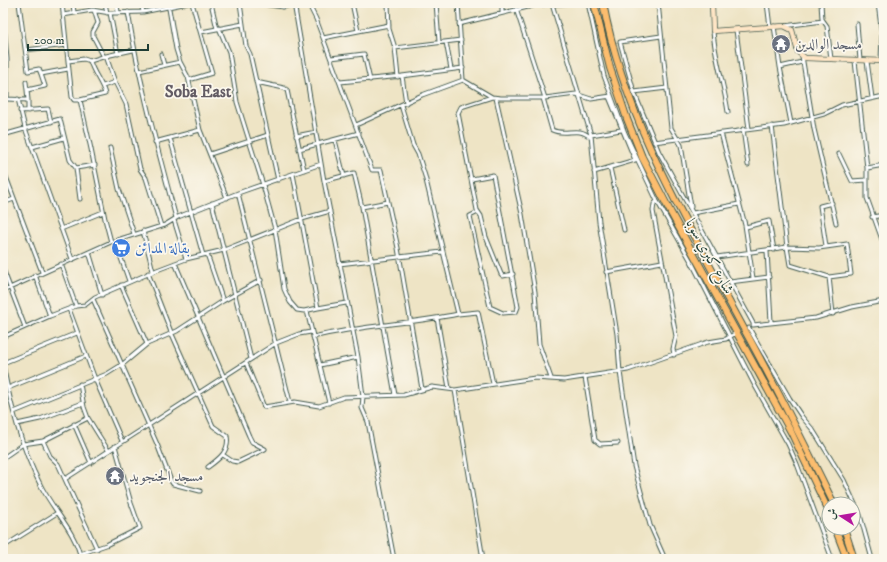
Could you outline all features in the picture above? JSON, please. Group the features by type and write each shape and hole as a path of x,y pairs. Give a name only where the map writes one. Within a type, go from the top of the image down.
{"highway":[{"name":"شارع كبري سوبا","path":"594,3 602,44 634,138 656,184 738,332 798,446 821,496"},
{"name":"شارع كبري سوبا","path":"603,3 613,51 628,96 656,160 747,329 830,496"},
{"path":"620,99 628,96"},
{"path":"838,536 847,559"},
{"path":"847,536 854,559"}],"street":[{"path":"20,3 28,71 39,69 45,86 27,90"},
{"path":"62,3 68,69 72,97 74,100 104,95 103,86 92,70 90,61"},
{"path":"73,3 74,13"},
{"path":"105,3 118,54"},
{"path":"117,3 118,13"},
{"path":"141,3 143,12"},
{"path":"168,3 180,62 189,80 200,130 227,198"},
{"path":"63,15 94,10 108,13 143,12 188,3"},
{"path":"189,80 212,74 192,3"},
{"path":"211,3 218,28 229,52 237,102 250,140 275,229 286,297 297,310 307,311 346,303"},
{"path":"240,3 246,46 256,82 278,180"},
{"path":"256,3 282,5 299,3"},
{"path":"308,3 340,82 372,170 381,170 399,257 422,389"},
{"path":"352,3 358,31"},
{"path":"388,3 389,25 406,102"},
{"path":"436,3 439,42"},
{"path":"458,3 463,80"},
{"path":"502,3 502,13"},
{"path":"459,24 536,4 577,3"},
{"path":"588,3 599,56 621,130 754,384 794,455 832,559"},
{"path":"658,3 671,128 681,145 691,208 754,325"},
{"path":"712,3 716,55 726,94 728,112"},
{"path":"767,3 791,123"},
{"path":"820,3 823,21 827,26 831,60"},
{"path":"784,26 792,30 798,50 802,56 809,59 883,61 882,35 878,3"},
{"path":"294,4 346,303 358,357 363,396 362,408 368,422 394,559"},
{"path":"552,4 591,136 606,272 618,342 620,372 635,471 650,525 665,559"},
{"path":"94,10 98,23 93,32 93,36 105,56 115,82 125,98 140,169 146,178 161,226"},
{"path":"516,10 544,98 552,130 556,132 583,132 591,136 621,130"},
{"path":"128,12 134,50 155,142 186,259"},
{"path":"3,15 7,59 5,90 7,99 28,100"},
{"path":"713,31 784,26 823,21"},
{"path":"201,32 243,24"},
{"path":"857,24 860,100 867,168 866,193 872,217 884,245"},
{"path":"323,38 389,25"},
{"path":"736,30 749,128"},
{"path":"661,36 620,42 634,92 654,142 679,192 691,208"},
{"path":"395,48 461,40"},
{"path":"446,42 451,69"},
{"path":"26,50 66,45"},
{"path":"68,61 84,59 90,61 105,56 134,50"},
{"path":"160,54 164,65"},
{"path":"330,58 364,54 370,80"},
{"path":"802,56 813,118 836,223"},
{"path":"867,61 872,98"},
{"path":"139,71 180,62"},
{"path":"780,67 802,62"},
{"path":"340,82 400,77 463,68"},
{"path":"41,74 68,69"},
{"path":"463,80 496,98 544,98 576,94 588,99 610,96"},
{"path":"356,125 406,102 463,80"},
{"path":"26,82 28,111"},
{"path":"103,86 115,82"},
{"path":"256,82 287,90 304,170"},
{"path":"634,92 667,88"},
{"path":"610,96 636,160"},
{"path":"654,142 791,123 813,118 834,108 860,100 884,96"},
{"path":"492,97 461,108 458,111 478,212 500,273 503,276 513,274"},
{"path":"496,98 522,214 535,292 539,344 551,378"},
{"path":"18,99 25,128 72,258"},
{"path":"80,100 95,165 103,212 113,242 129,281"},
{"path":"401,105 412,145 418,154 425,176 442,252 449,269 458,314"},
{"path":"20,111 48,109 51,122"},
{"path":"3,135 60,119 70,161 76,168 80,199"},
{"path":"717,257 788,247 825,248 826,246 847,244 851,273 829,277 790,266 788,247 772,126"},
{"path":"743,129 748,164"},
{"path":"155,142 200,130"},
{"path":"296,136 316,132"},
{"path":"299,149 359,133"},
{"path":"721,133 746,227 753,278"},
{"path":"210,154 268,135"},
{"path":"32,147 64,138"},
{"path":"170,138 205,254 223,301"},
{"path":"335,140 344,176"},
{"path":"110,148 119,189 134,234"},
{"path":"839,154 852,181 866,180"},
{"path":"594,172 636,160"},
{"path":"3,291 72,258 134,234 161,226 192,211 238,193 321,164"},
{"path":"76,168 95,165"},
{"path":"867,168 884,165"},
{"path":"610,168 624,230"},
{"path":"3,169 42,272"},
{"path":"324,181 354,173 372,260 394,395"},
{"path":"293,174 318,308"},
{"path":"472,180 493,176 513,274 518,310 506,314 498,312 490,306 470,216 478,212"},
{"path":"238,193 290,402"},
{"path":"3,203 14,199"},
{"path":"658,201 654,204 653,211 676,336 673,348 674,355"},
{"path":"362,206 388,202"},
{"path":"212,203 236,293 251,359"},
{"path":"826,246 820,206 832,203"},
{"path":"693,213 739,204"},
{"path":"3,337 50,316 76,306 85,305 92,299 153,271 186,259 224,250 302,219 330,211"},
{"path":"61,229 103,212"},
{"path":"872,217 884,215"},
{"path":"746,227 769,222 774,250"},
{"path":"143,231 153,271"},
{"path":"767,251 771,322"},
{"path":"89,252 102,295"},
{"path":"339,264 442,252"},
{"path":"606,272 662,262"},
{"path":"175,263 197,318 252,441 264,449 238,462 232,461 223,455"},
{"path":"60,264 76,306"},
{"path":"3,269 25,327"},
{"path":"148,273 171,332 213,426 227,436 227,442 223,455 208,467"},
{"path":"35,275 50,316"},
{"path":"730,282 769,277"},
{"path":"829,277 833,314"},
{"path":"14,412 95,378 123,364 147,344 197,318 236,293 260,280"},
{"path":"121,285 147,344"},
{"path":"92,299 123,364 172,483 200,491"},
{"path":"872,559 860,515 844,480 816,435 790,399 747,329 754,325 771,322 816,318 852,307 884,301"},
{"path":"69,309 76,333 122,441"},
{"path":"307,311 329,402"},
{"path":"313,337 351,328 478,312 493,384"},
{"path":"437,318 449,388"},
{"path":"65,479 122,441 246,363 276,342 312,332"},
{"path":"246,363 255,380 262,406 268,407 290,402 302,402 319,406 344,397 410,394 422,389 436,387 455,390 535,378 564,380 620,372 674,355 708,342 726,339 738,332"},
{"path":"76,333 3,364 5,383 8,388 23,444 38,480 80,554 81,559"},
{"path":"8,388 86,356"},
{"path":"320,365 358,357"},
{"path":"584,377 596,442 600,444 618,443"},
{"path":"80,384 83,403 88,418 108,450"},
{"path":"455,390 483,559"},
{"path":"17,424 40,419 83,403"},
{"path":"3,458 23,444 43,441 88,418"},
{"path":"74,424 91,463"},
{"path":"43,441 50,456 58,464 97,549"},
{"path":"80,554 97,549 140,528 115,446"},
{"path":"3,547 57,513"}],"place":[{"name":"مسجد الوالدين","path":"781,44"},
{"name":"بقالة المدائن","path":"121,248"},
{"name":"مسجد الجنجويد","path":"115,476"}],"district":[{"name":"Soba East","path":"198,91"}]}
